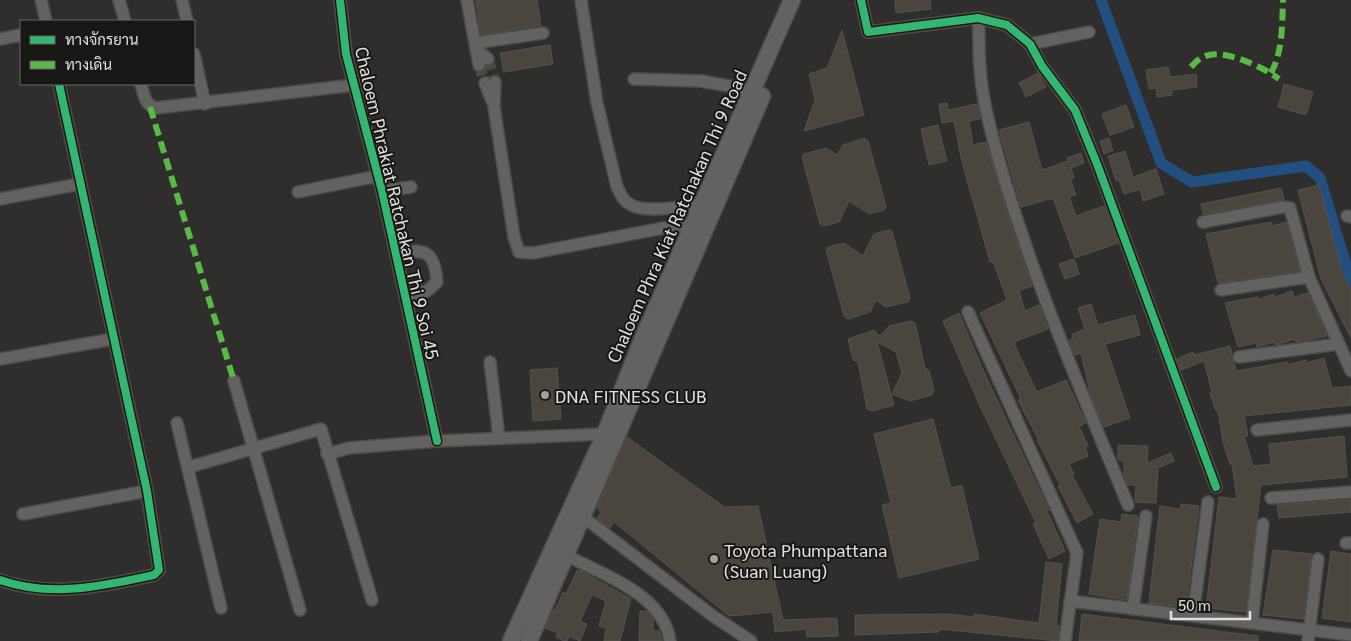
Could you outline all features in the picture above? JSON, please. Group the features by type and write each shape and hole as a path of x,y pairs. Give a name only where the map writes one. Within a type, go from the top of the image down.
{"main road":[{"name":"Chaloem Phra Kiat Ratchakan Thi 9 Road","path":"511,641 605,434 642,338 792,0"},
{"name":"Chaloem Phra Kiat Ratchakan Thi 9 Road","path":"529,641 802,0"}],"street":[{"path":"42,0 46,20"},
{"path":"119,0 125,20"},
{"path":"182,0 186,20"},
{"name":"Chaloem Phrakiat Ratchakan Thi 9 Soi 45","path":"340,0 346,54 382,190 436,441"},
{"path":"467,0 476,46 484,62"},
{"path":"581,0 597,103 617,187 622,198 628,204 646,209 702,204"},
{"path":"861,0 865,27 868,32 978,18 1007,25 1030,44 1042,66 1075,110 1098,164 1216,486"},
{"path":"978,18 981,40 980,66 985,100 990,126 1014,207 1049,310 1128,505"},
{"path":"1030,44 1089,32"},
{"path":"476,46 544,34"},
{"path":"0,39 20,35"},
{"path":"195,59 205,104"},
{"path":"634,79 701,81 752,90"},
{"path":"490,82 514,237 519,252 533,253 679,225 692,226"},
{"path":"0,580 20,588 83,589 154,575 159,570 146,491 59,85"},
{"path":"141,85 146,101 150,107 205,104 354,86"},
{"path":"298,192 378,176"},
{"path":"0,199 79,184"},
{"path":"382,190 411,187"},
{"path":"1203,222 1283,207 1290,208 1308,277 1350,368"},
{"path":"396,253 412,250 426,252 436,264 437,282 427,291 405,295"},
{"path":"1221,290 1308,277"},
{"path":"968,312 1077,554 1065,641"},
{"path":"0,359 113,339"},
{"path":"1239,356 1338,344"},
{"path":"490,362 499,438"},
{"path":"234,381 300,610"},
{"path":"1257,430 1351,420"},
{"path":"177,423 189,466 221,608"},
{"path":"189,466 321,429 372,600"},
{"path":"327,454 365,446 605,434"},
{"path":"23,514 146,491"},
{"path":"1271,498 1351,492"},
{"path":"1193,616 1208,502"},
{"path":"582,516 713,616 751,641"},
{"path":"1132,609 1146,516"},
{"path":"1252,622 1263,524"},
{"path":"566,555 641,596 668,629 670,641"},
{"path":"1309,636 1318,559"},
{"path":"1070,601 1252,622 1309,636 1351,635"}],"building":[{"path":"476,0 537,0 541,25 481,35"},
{"path":"895,0 930,0 931,9 896,13"},
{"path":"842,30 864,115 804,131 815,100 809,74 827,68"},
{"path":"550,45 553,64 504,72 500,53"},
{"path":"1168,67 1170,77 1196,74 1197,87 1172,90 1172,95 1157,97 1156,88 1149,89 1146,70"},
{"path":"1038,73 1046,87 1026,97 1019,83"},
{"path":"1284,84 1313,92 1306,115 1278,107"},
{"path":"947,103 948,110 977,104 980,119 969,121 973,145 986,142 1011,226 1032,286 1019,291 1025,311 1039,305 1048,329 1014,342 1015,346 1037,392 1066,380 1086,423 1079,426 1088,446 1085,447 1088,456 1069,464 1074,474 1072,475 1093,514 1077,523 1018,400 1021,399 980,313 1007,300 993,261 990,262 962,162 954,121 942,123 939,104"},
{"path":"1126,105 1134,127 1110,135 1102,114"},
{"path":"1029,122 1042,170 1068,161 1067,158 1081,153 1084,163 1071,168 1074,178 1070,179 1076,195 1069,197 1076,216 1104,206 1118,243 1075,258 1053,198 1021,207 999,130"},
{"path":"938,125 947,161 929,165 921,129"},
{"path":"865,138 868,141 886,207 884,210 869,214 849,201 839,222 823,226 820,224 802,157 804,154 826,148 837,155 843,145"},
{"path":"1109,138 1113,151 1104,154 1100,141"},
{"path":"1125,151 1133,177 1156,169 1164,194 1143,201 1140,189 1124,194 1119,180 1116,181 1108,156"},
{"path":"1319,185 1342,272 1351,290 1351,338 1321,279 1298,190"},
{"path":"1281,188 1284,200 1203,214 1201,204"},
{"path":"1271,222 1272,226 1286,222 1300,271 1218,283 1206,234"},
{"path":"892,231 910,298 908,302 886,307 876,300 870,312 848,319 844,316 826,250 828,247 844,243 863,256 874,234"},
{"path":"1074,259 1079,274 1065,279 1059,264"},
{"path":"1292,291 1294,297 1308,293 1327,336 1296,342 1294,339 1276,345 1275,342 1257,347 1256,343 1238,347 1225,303 1258,297 1258,300 1274,294 1275,297"},
{"path":"1091,304 1098,325 1135,315 1140,335 1105,344 1130,418 1104,427 1091,396 1081,353 1075,355 1069,340 1073,338 1072,334 1085,329 1078,308"},
{"path":"959,313 984,372 1049,510 1047,511 1065,551 1049,559 1033,524 1036,523 979,404 943,321"},
{"path":"911,321 915,323 925,368 929,371 934,390 932,395 910,401 892,394 902,373 896,352 877,342 894,405 872,411 867,409 858,362 853,360 848,339 874,330 880,336 889,326"},
{"path":"1230,346 1236,371 1288,362 1288,365 1306,360 1307,363 1324,358 1332,388 1351,386 1351,405 1244,416 1248,436 1244,436 1253,466 1271,464 1269,444 1344,436 1347,477 1261,485 1246,612 1206,608 1219,497 1237,499 1232,464 1230,464 1223,442 1218,411 1216,411 1210,393 1212,392 1204,361 1181,370 1177,359 1193,352 1194,355"},
{"name":"DNA FITNESS CLUB","path":"557,368 561,419 533,421 530,370"},
{"path":"933,419 951,488 962,485 979,559 899,578 882,505 891,503 874,434"},
{"name":"Toyota Phumpattana (Suan Luang)","path":"627,437 724,507 758,506 783,620 837,618 838,636 807,637 806,629 775,632 773,612 729,616 614,522 610,528 597,518 601,512 597,508"},
{"path":"1118,445 1148,446 1147,463 1171,453 1174,461 1158,468 1156,503 1135,502 1136,485 1128,485 1124,475 1124,461 1118,460"},
{"path":"1351,500 1351,512 1279,518 1277,505"},
{"path":"1181,504 1199,506 1186,607 1149,603 1160,506 1180,509"},
{"path":"1122,514 1138,516 1127,600 1089,594 1100,519 1121,522"},
{"path":"1273,550 1312,554 1303,619 1263,615"},
{"path":"1331,551 1351,554 1351,622 1322,618"},
{"path":"1046,562 1062,564 1056,625 1059,626 1058,641 939,629 939,632 855,635 855,615 947,614 974,617 974,614 1039,623"},
{"path":"578,569 631,599 620,641 604,641 606,628 599,626 606,601 592,595 580,621 587,624 580,641 569,636 567,641 564,641 556,637 558,633 545,628 563,592 566,594"},
{"path":"640,611 647,611 650,615 653,620 653,631 659,631 662,641 639,641"},
{"path":"1082,614 1258,636 1258,641 1079,641"}],"waterway":[{"path":"1101,0 1161,163 1192,182 1306,166 1320,178 1351,282"}],"tunnel":[{"path":"488,59 495,82"},
{"path":"479,65 485,83"}],"marked path":[{"path":"1271,73 1280,47 1283,0"},
{"path":"1191,67 1203,57 1211,55 1231,56 1253,64 1279,79"},
{"path":"150,107 234,381"}],"cycle path":[{"path":"340,0 346,54 382,191 437,441"},
{"path":"861,0 868,32 978,18 1007,25 1030,44 1042,66 1075,110 1097,164 1216,487"},
{"path":"0,580 38,588 77,588 116,583 154,575 159,570 147,491 59,85"}],"place":[{"name":"DNA FITNESS CLUB","path":"545,395"},
{"name":"Toyota Phumpattana (Suan Luang)","path":"714,559"}]}
